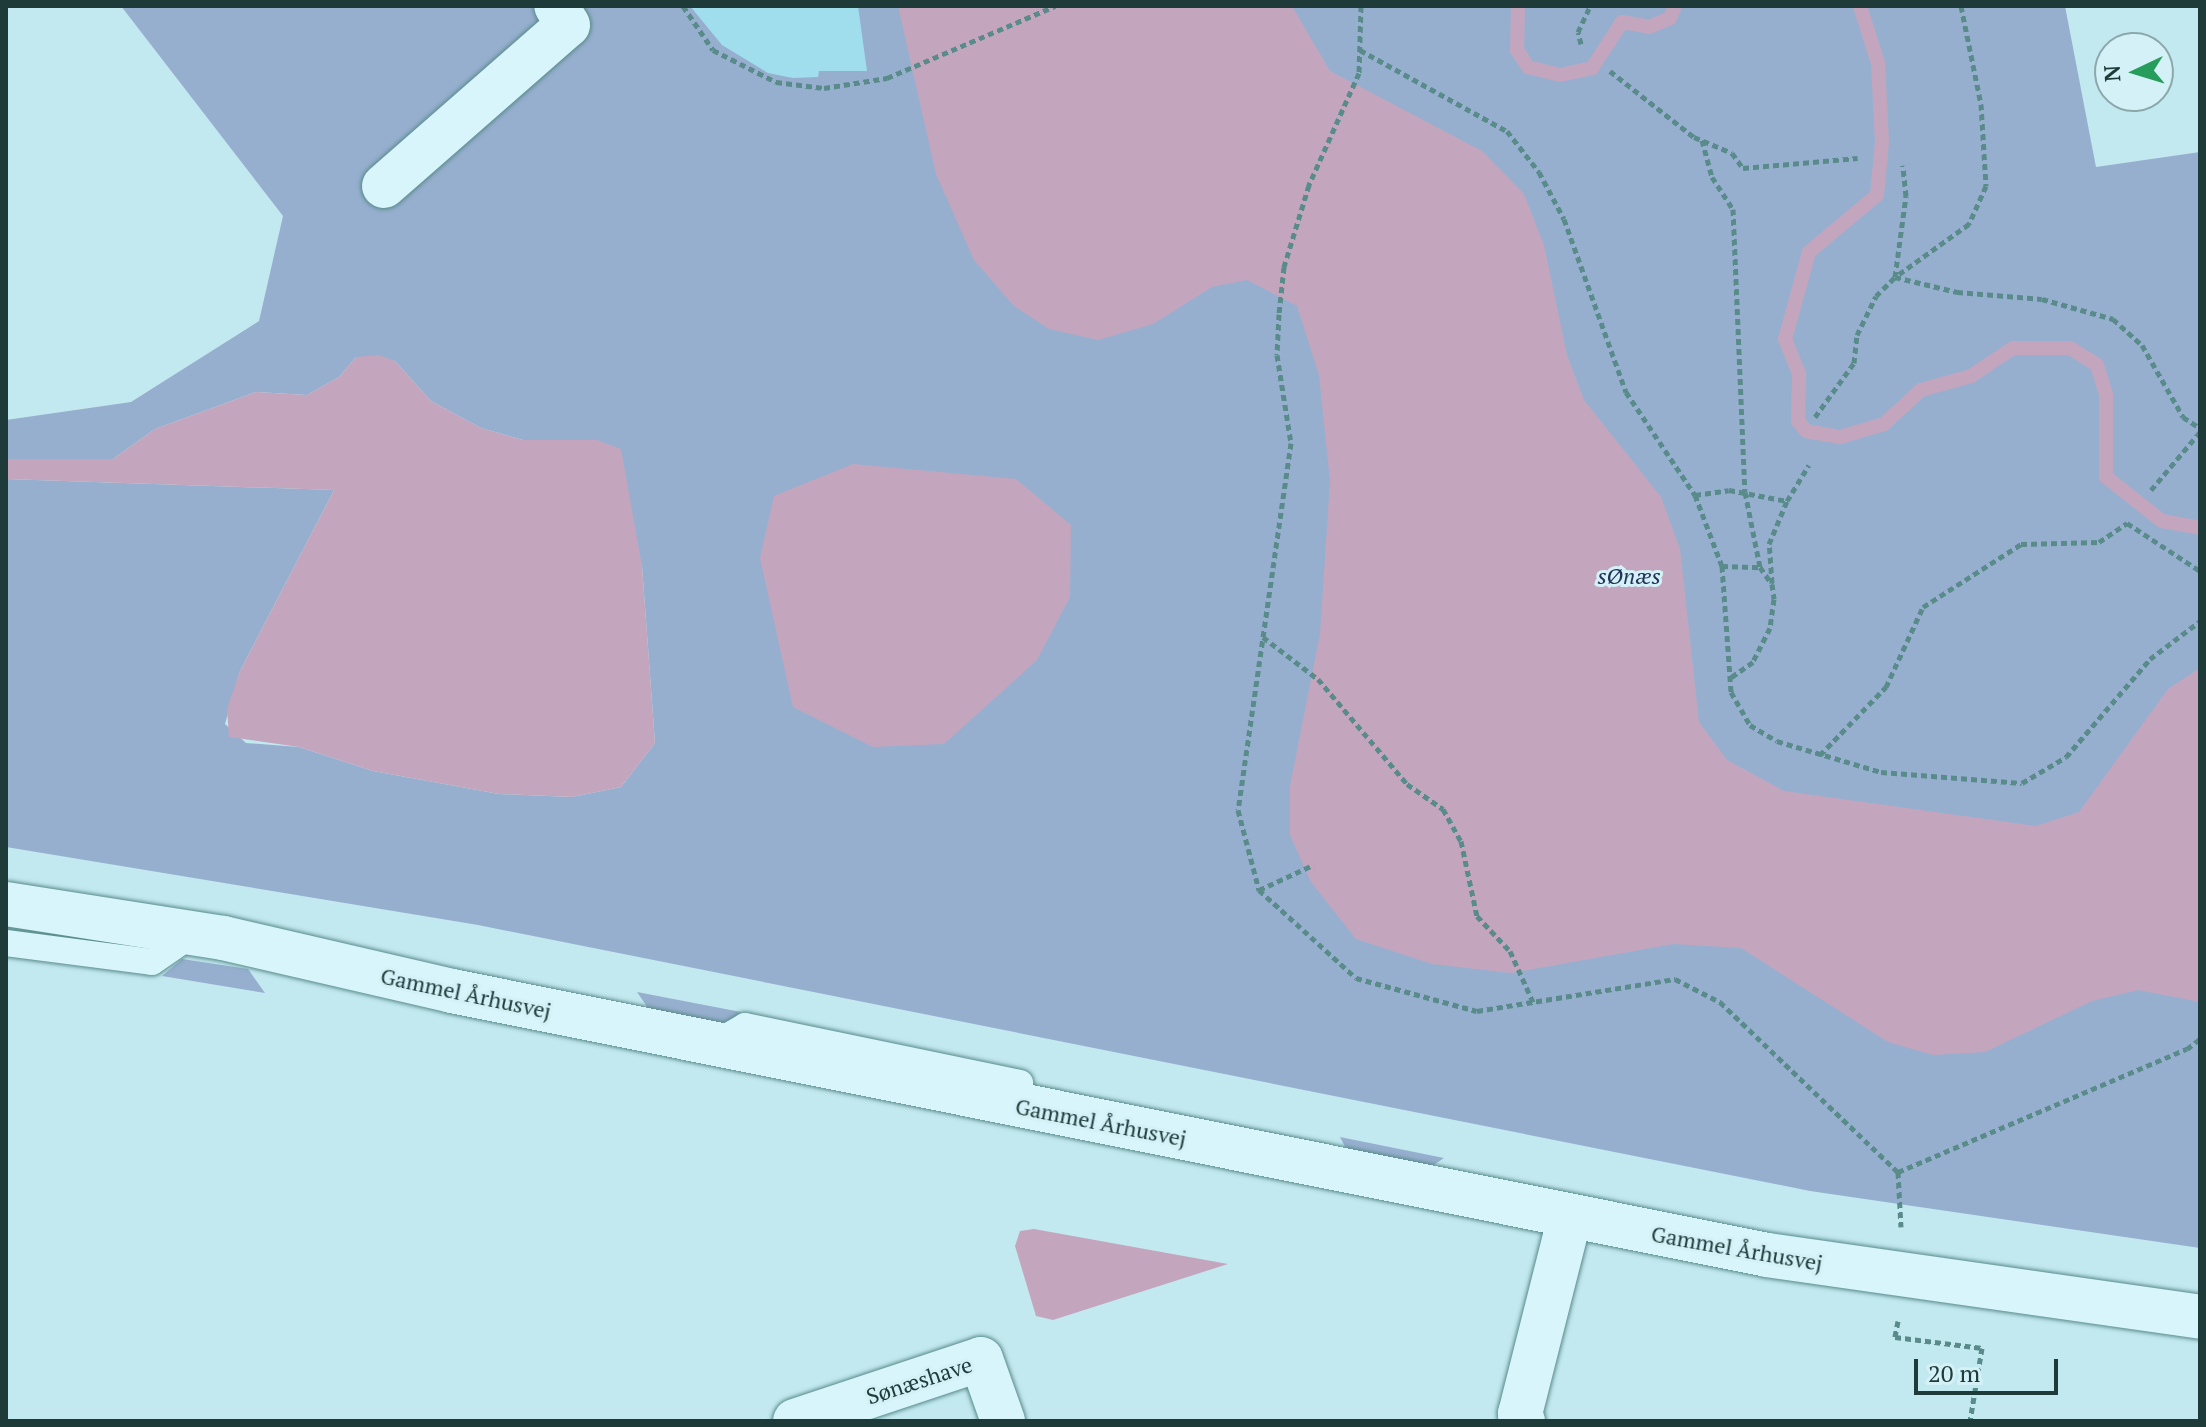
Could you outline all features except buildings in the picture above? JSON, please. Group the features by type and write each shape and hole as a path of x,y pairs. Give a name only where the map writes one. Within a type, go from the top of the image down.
{"street":[{"path":"384,186 568,25 556,6"},
{"name":"Gammel Århusvej","path":"6,904 194,933 714,1044 1767,1255 2200,1317"},
{"path":"1515,1419 1570,1216"},
{"name":"Sønæshave","path":"795,1421 981,1359 1003,1421"}],"lane":[{"path":"6,943 152,962 194,933"}],"path":[{"path":"683,6 713,50 776,82 824,88 887,78 1055,6"},
{"path":"1361,6 1359,73 1309,185 1284,267 1277,355 1291,443 1238,810 1259,890 1356,978 1477,1011 1675,979 1720,1002 1898,1172 2187,1049 2200,1039"},
{"path":"1581,44 1578,32 1590,6"},
{"path":"1815,417 1854,363 1857,335 1876,296 1895,277 1969,224 1986,186 1981,104 1961,6"},
{"path":"1360,50 1507,131 1539,172 1564,219 1626,392 1695,495 1722,566 1729,679 1736,708 1750,725 1777,741 1881,772 2022,783 2066,757 2150,659 2200,621"},
{"path":"1610,71 1702,140 1732,153 1743,168 1858,158"},
{"path":"1702,140 1712,177 1733,209 1745,492 1760,567 1772,584"},
{"path":"1895,277 1906,196 1903,165"},
{"path":"1895,277 1957,292 2042,299 2113,319 2142,345 2183,417 2200,430 2151,490"},
{"path":"1729,679 1753,662 1770,628 1772,584 1769,544 1787,501 1809,465"},
{"path":"1695,495 1745,492 1787,501"},
{"path":"1820,755 1886,687 1923,607 2021,544 2099,542 2127,523 2200,571"},
{"path":"1722,566 1760,567"},
{"path":"1263,637 1318,679 1407,784 1443,809 1461,841 1477,916 1510,951 1533,1002"},
{"path":"1259,890 1313,865"},
{"path":"1970,1421 1982,1348"}],"green space":[{"name":"sØnæs","path":"121,6 2065,6 2096,167 2200,152 2200,1248 1810,1191 478,925 6,847 6,479 334,490 240,671 225,724 246,743 299,747 373,771 499,794 572,797 621,787 655,743 642,566 597,440 523,440 481,428 431,401 395,361 356,357 339,377 307,395 256,392 155,429 113,459 6,459 6,420 131,402 259,321 283,216"},
{"path":"182,959 248,969 265,993 162,976"},
{"path":"637,992 741,1012 720,1028 652,1014"},
{"path":"1340,1137 1444,1158 1422,1173 1352,1160"}],"sand":[{"path":"690,6 858,6 867,71 819,71 818,77 793,78 768,73 722,45"}],"shaded area":[{"path":"898,6 1292,6 1330,71 1482,151 1524,194 1544,245 1567,355 1584,400 1661,497 1680,549 1699,722 1727,760 1784,791 2036,826 2079,812 2168,689 2200,668 2200,1002 2138,990 2092,1001 1985,1052 1933,1055 1888,1042 1741,948 1673,944 1511,973 1432,964 1356,939 1311,882 1290,835 1290,786 1320,634 1330,481 1319,375 1297,306 1247,280 1212,287 1153,324 1098,340 1049,329 1014,306 974,260 936,174"},
{"path":"378,355 395,361 431,401 481,428 523,440 597,440 621,449 642,566 655,743 621,787 572,797 499,794 373,771 299,747 229,737 227,709 240,671 334,490 6,479 6,459 113,459 155,429 256,392 307,395 339,377 356,357"},
{"path":"853,464 1016,479 1071,525 1070,597 1037,660 944,744 873,747 793,707 760,558 774,496"},
{"path":"1034,1229 1228,1264 1053,1320 1036,1316 1015,1246 1020,1231"}],"waterway":[{"path":"1518,6 1517,50 1528,67 1560,75 1592,68 1622,22 1649,27 1670,18 1675,6"},
{"path":"1860,6 1878,63 1882,142 1877,195 1809,252 1785,339 1799,373 1798,421 1806,431 1840,437 1884,424 1921,390 1971,376 2013,348 2070,348 2097,365 2106,395 2106,477 2162,521 2200,528"}]}
